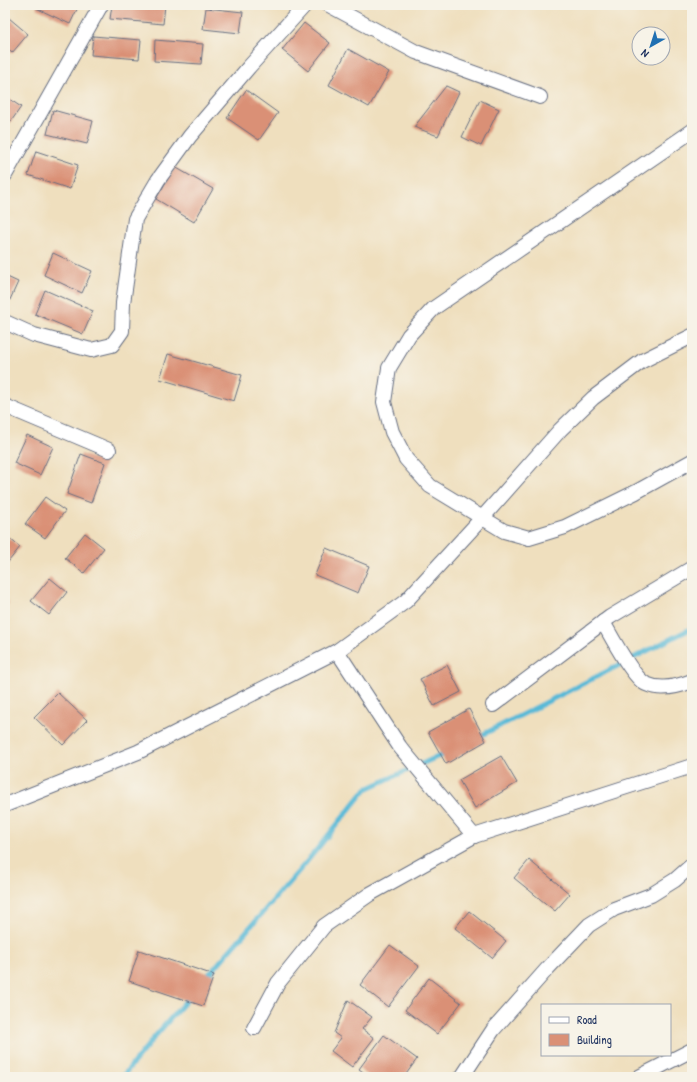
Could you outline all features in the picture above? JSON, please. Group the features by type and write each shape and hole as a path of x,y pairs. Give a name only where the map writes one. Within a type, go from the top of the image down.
{"street":[{"path":"5,175 101,5"},
{"path":"5,322 34,335 91,350 112,345 122,331 123,303 136,219 139,213 158,180 190,136 305,5"},
{"path":"329,5 416,52 540,96"},
{"path":"692,131 434,308 409,335 389,368 384,402 392,432 406,459 430,486 504,531 530,538 565,527 636,492 692,460"},
{"path":"5,805 138,752 337,651 406,601 560,430 593,398 642,361 692,336"},
{"path":"5,406 109,450"},
{"path":"493,705 603,622 692,568"},
{"path":"603,622 634,672 645,683 659,687 677,687 692,681"},
{"path":"337,651 400,748 474,836"},
{"path":"254,1028 278,983 324,926 370,894 474,836 692,766"},
{"path":"462,1077 493,1030 548,968 590,925 614,909 651,895 675,880 692,865"},
{"path":"638,1077 692,1050"}],"building":[{"path":"38,5 79,5 70,24 36,8"},
{"path":"112,5 165,5 163,24 110,19"},
{"path":"206,8 243,12 240,33 203,29"},
{"path":"9,18 28,34 12,53 5,47 5,22"},
{"path":"304,23 330,43 308,71 282,50"},
{"path":"93,36 141,40 139,59 91,55"},
{"path":"155,40 203,44 201,64 154,61"},
{"path":"348,49 389,72 369,107 329,85"},
{"path":"446,86 459,92 438,136 414,127"},
{"path":"246,90 278,113 259,140 227,118"},
{"path":"5,96 21,107 5,130"},
{"path":"480,100 499,109 481,146 462,137"},
{"path":"53,110 93,121 87,144 47,134"},
{"path":"36,151 78,165 70,189 28,175"},
{"path":"175,167 213,189 194,222 156,199"},
{"path":"53,253 92,271 82,293 44,275"},
{"path":"5,276 18,282 9,302 5,301"},
{"path":"45,290 93,311 83,334 35,314"},
{"path":"168,354 242,375 234,401 160,379"},
{"path":"27,435 53,447 40,475 14,463"},
{"path":"81,454 105,463 91,503 67,494"},
{"path":"45,497 65,511 45,538 25,524"},
{"path":"85,533 104,548 84,573 65,558"},
{"path":"5,535 20,547 5,566"},
{"path":"326,548 369,566 358,593 315,575"},
{"path":"50,578 67,592 49,615 31,601"},
{"path":"5,599 9,603 5,608"},
{"path":"447,665 461,692 434,706 420,679"},
{"path":"58,693 87,720 63,745 34,717"},
{"path":"469,709 486,741 446,764 428,732"},
{"path":"501,756 517,783 475,808 459,780"},
{"path":"529,860 570,894 555,911 514,878"},
{"path":"469,911 506,941 492,958 455,928"},
{"path":"390,945 419,966 388,1007 360,985"},
{"path":"139,950 214,975 203,1006 129,981"},
{"path":"429,978 461,1003 437,1034 405,1010"},
{"path":"348,1000 372,1017 362,1029 374,1038 352,1067 331,1051 341,1038 334,1033"},
{"path":"384,1035 417,1059 404,1077 370,1077 359,1069"}],"waterway":[{"path":"478,737 692,628"},
{"path":"205,979 304,865 366,789 446,753"},
{"path":"122,1077 191,995"}]}
